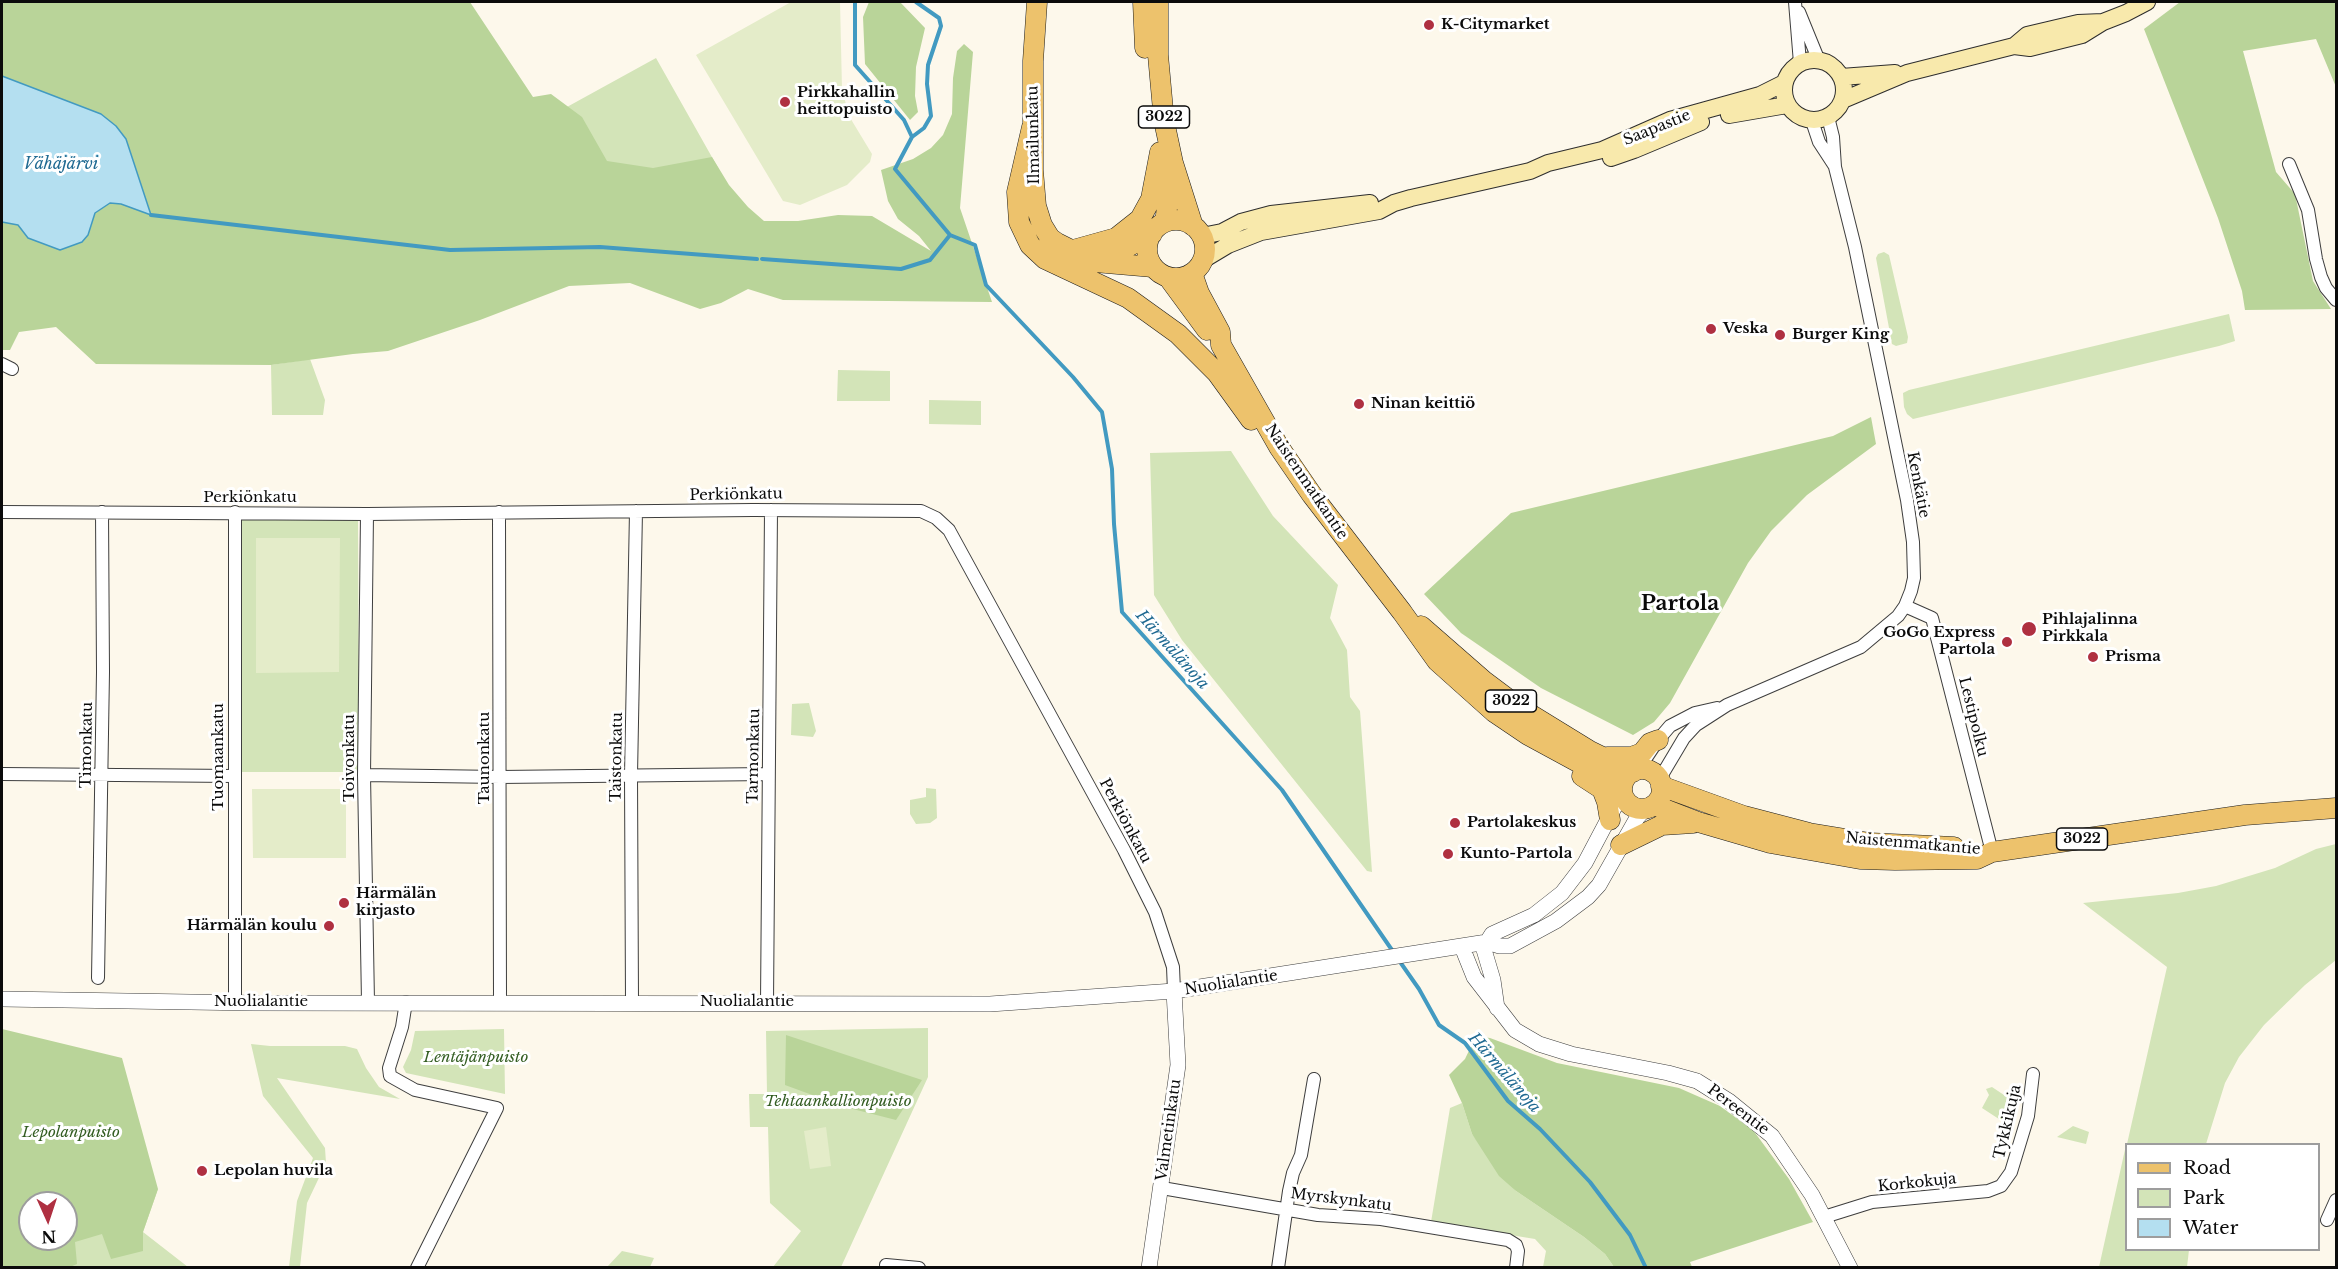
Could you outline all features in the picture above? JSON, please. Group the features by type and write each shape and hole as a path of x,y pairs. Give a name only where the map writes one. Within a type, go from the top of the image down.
{"main road":[{"name":"Ilmailunkatu","path":"1037,2 1032,127 1034,193 1039,217 1050,238 1101,263 1161,272"},
{"name":"3022","path":"1143,2 1147,62 1160,152 1169,194 1159,228 1147,250 1161,272"},
{"name":"3022","path":"1158,2 1158,55 1164,121 1176,174 1205,244 1198,267"},
{"path":"1843,100 1907,73 2014,46 2027,35 2078,22 2103,22 2146,2"},
{"path":"1819,60 1836,69 1841,77 1844,83 1843,100 1836,111 1820,119 1800,117 1787,105 1784,83 1800,63 1819,60"},
{"path":"1841,77 1907,73"},
{"name":"Saapastie","path":"1198,267 1234,242 1261,232 1302,223 1365,215 1394,203 1530,171 1548,163 1602,150 1670,120 1752,97 1784,83"},
{"name":"Saapastie","path":"1530,171 1553,173 1590,164 1634,150 1692,124 1764,107 1787,105"},
{"path":"1032,127 1017,192 1019,222 1030,244 1045,259 1128,298 1178,334 1216,373 1256,427 1279,447"},
{"path":"1073,250 1110,240 1135,225 1149,206 1160,152"},
{"name":"Saapastie","path":"1198,231 1222,232 1241,222 1299,209 1331,208 1378,201 1394,203"},
{"path":"1159,228 1175,220 1185,221 1198,231"},
{"name":"Ilmailunkatu","path":"1073,250 1090,253 1114,252 1129,247 1159,228"},
{"path":"1161,272 1185,277 1198,267"},
{"name":"Naistenmatkantie","path":"1198,267 1199,293 1220,332 1221,345"},
{"name":"Naistenmatkantie","path":"1161,272 1212,338 1221,345 1279,447 1351,549 1402,612 1437,661 1494,712 1557,751 1629,780"},
{"name":"Naistenmatkantie","path":"1402,612 1520,708 1590,751 1606,757 1629,780"},
{"path":"1606,757 1631,757 1642,753 1650,743 1658,740"},
{"path":"1557,751 1565,765 1602,789 1610,820"},
{"path":"1650,772 1662,777 1659,798 1649,807 1639,809 1628,803 1629,780 1650,772"},
{"name":"Naistenmatkantie","path":"1662,777 1669,773 1677,783 1700,794 1739,807 1744,816 1809,833 1870,843 1974,847 1992,852"},
{"name":"Naistenmatkantie","path":"2249,814 2270,807 2337,796"},
{"name":"Naistenmatkantie","path":"1649,807 1770,843 1860,859 1977,859 1992,852 2249,814 2337,808"},
{"path":"1622,845 1662,825 1698,822"}],"street":[{"path":"1796,4 1819,60"},
{"path":"1796,4 1800,63"},
{"name":"Kenkätie","path":"1629,780 1658,740 1670,726 1680,720 1695,712 1727,705 1862,647 1883,630 1905,606 1914,579 1913,542 1907,500 1855,247 1835,167 1819,142 1820,119"},
{"path":"2289,164 2308,210 2321,277 2337,300"},
{"name":"Perkiönkatu","path":"2,512 368,514 771,510 921,511 936,518 949,530 1129,860 1155,912 1173,967 1174,991"},
{"name":"Tarmonkatu","path":"767,1002 771,510"},
{"name":"Timonkatu","path":"98,978 102,512"},
{"name":"Tuomaankatu","path":"235,512 235,1002"},
{"name":"Taunonkatu","path":"499,512 500,1003"},
{"name":"Taistonkatu","path":"633,1002 631,775 636,512"},
{"name":"Toivonkatu","path":"368,514 364,776 368,1002"},
{"name":"Lestipolku","path":"1905,606 1932,618 1992,852"},
{"name":"Kenkätie","path":"1662,777 1691,730 1727,705"},
{"path":"2,774 234,776"},
{"path":"364,776 768,774"},
{"name":"Nuolialantie","path":"1485,943 1492,934 1534,915 1562,893 1585,863 1610,820 1629,780"},
{"name":"Nuolialantie","path":"2,999 235,1002 990,1004 1174,991 1485,943 1510,946 1556,921 1580,904 1599,885 1622,845 1649,807"},
{"path":"1485,943 1497,1009"},
{"name":"Pereentie","path":"1462,947 1474,977 1515,1030 1539,1044 1571,1054 1697,1081 1713,1090 1772,1136 1824,1217 1850,1268"},
{"name":"Valmetinkatu","path":"1149,1268 1178,1065 1174,991"},
{"path":"406,1002 402,1027 389,1068 390,1076 415,1090 497,1108 417,1268"},
{"name":"Tykkikuja","path":"2009,1177 2028,1116 2033,1074"},
{"path":"1278,1268 1293,1173 1301,1155 1314,1079"},
{"name":"Korkokuja","path":"1824,1217 1872,1202 1988,1191 2001,1186 2009,1177"},
{"name":"Myrskynkatu","path":"1162,1188 1318,1215 1381,1219 1508,1240 1516,1245 1518,1251 1516,1268"},
{"path":"2327,1220 2337,1200"},
{"path":"886,1265 919,1268"}],"green space":[{"path":"2,2 470,2 533,97 551,94 582,117 607,161 653,168 712,157 729,185 764,221 798,221 838,215 872,216 931,251 919,236 898,219 888,201 881,170 913,159 931,148 943,135 952,114 953,78 957,51 964,44 973,52 960,208 992,302 783,300 748,289 721,303 700,309 630,283 569,286 480,320 388,351 271,365 96,364 56,327 19,332 10,350 2,350 2,222 18,225 28,238 91,226 95,213 110,202 151,215 126,139 116,126 101,114 2,76"},
{"name":"Pirkkahallin heittopuisto","path":"791,2 840,2 842,89 849,116 872,154 870,162 847,185 800,205 783,201 696,55"},
{"path":"869,2 900,2 925,28 916,67 915,96 918,112 910,120 865,64 863,17"},
{"path":"2180,2 2336,2 2336,87 2316,39 2243,51 2276,172 2295,194 2313,281 2331,309 2245,310 2242,291 2218,218 2144,29"},
{"path":"656,58 726,182 603,203 556,113"},
{"path":"1884,252 1889,255 1908,337 1907,343 1896,346 1892,344 1876,258 1878,254"},
{"path":"2229,314 2235,341 2219,346 1913,419 1904,407 1903,393 1909,390"},
{"path":"310,359 325,400 323,415 272,415 271,365"},
{"path":"838,370 890,371 890,401 837,401"},
{"path":"929,400 981,401 981,425 929,424"},
{"path":"1871,417 1876,444 1807,495 1771,531 1748,563 1670,703 1654,722 1633,735 1541,688 1461,633 1424,594 1511,513 1833,436"},
{"path":"1231,451 1273,516 1338,585 1330,618 1347,650 1350,697 1360,711 1372,872 1367,871 1182,640 1154,595 1150,453"},
{"path":"239,520 358,520 359,772 239,772"},
{"path":"256,538 340,538 339,672 256,673"},
{"path":"809,703 816,731 813,737 791,735 792,704"},
{"path":"926,788 936,789 937,818 930,823 916,824 910,814 910,800 926,797"},
{"path":"252,789 346,789 346,858 253,858"},
{"path":"2336,844 2336,960 2305,985 2264,1025 2239,1057 2225,1083 2206,1143 2127,1143 2167,967 2083,903 2178,893 2216,886 2275,868 2316,849"},
{"name":"Tehtaankallionpuisto","path":"928,1028 928,1077 841,1267 773,1267 801,1231 770,1203 768,1127 750,1127 749,1094 767,1094 766,1031"},
{"name":"Lepolanpuisto","path":"2,1029 122,1058 158,1189 143,1232 143,1251 111,1259 102,1234 78,1241 78,1191 18,1191 18,1251 76,1251 77,1264 70,1267 2,1267"},
{"name":"Lentäjänpuisto","path":"504,1029 505,1094 406,1073 403,1067 411,1050 415,1031"},
{"path":"786,1035 922,1080 896,1120 845,1107 785,1085"},
{"path":"1476,1036 1490,1038 1557,1063 1679,1088 1720,1106 1753,1130 1789,1179 1813,1222 1690,1262 1692,1267 1614,1267 1605,1254 1584,1237 1516,1191 1499,1176 1472,1134 1462,1103 1449,1075 1465,1059"},
{"path":"251,1044 345,1046 357,1049 379,1087 400,1099 277,1078 325,1148 326,1163 307,1203 300,1267 289,1267 297,1201 313,1158 263,1096"},
{"path":"1992,1087 2013,1101 2013,1109 2005,1123 1982,1108 1989,1095 1986,1089"},
{"path":"1462,1103 1472,1134 1516,1191 1584,1237 1605,1254 1614,1267 1543,1267 1546,1251 1535,1239 1431,1222 1450,1108"},
{"path":"2073,1126 2089,1132 2086,1144 2057,1137"},
{"path":"826,1127 831,1166 810,1169 804,1131"},
{"path":"2125,1150 2125,1251 2189,1251 2187,1267 2099,1267"},
{"path":"158,1189 143,1232 188,1267 2,1268 18,1251 78,1251 78,1216"},
{"path":"622,1251 654,1258 650,1267 607,1267"}],"water":[{"name":"Vähäjärvi","path":"2,76 101,114 116,126 126,139 151,215 121,204 110,203 95,213 88,235 82,242 60,250 28,238 18,225 2,222"}],"waterway":[{"name":"Härmälänoja","path":"855,2 855,65 904,120 912,137 895,169 950,235 975,245 986,285 1073,377 1102,412 1112,469 1114,524 1122,612 1282,790 1394,953"},
{"path":"912,137 924,128 931,116 927,84 928,65 941,26 939,18 916,2"},
{"path":"151,215 450,250 600,247 757,259"},
{"path":"762,259 901,269 930,260 950,235"},
{"name":"Härmälänoja","path":"1398,959 1419,989 1439,1025 1465,1043 1508,1101 1540,1129 1590,1182 1630,1235 1646,1268"}],"place":[{"name":"K-Citymarket","path":"1429,25"},
{"name":"Pirkkahallin heittopuisto","path":"785,102"},
{"name":"Veska","path":"1711,329"},
{"name":"Burger King","path":"1780,335"},
{"name":"Ninan keittiö","path":"1359,404"},
{"name":"Pihlajalinna Pirkkala","path":"2029,629"},
{"name":"GoGo Express Partola","path":"2007,642"},
{"name":"Prisma","path":"2093,657"},
{"name":"Partolakeskus","path":"1455,823"},
{"name":"Kunto-Partola","path":"1448,854"},
{"name":"Härmälän kirjasto","path":"344,903"},
{"name":"Härmälän koulu","path":"329,926"},
{"name":"Lepolan huvila","path":"202,1171"}],"district":[{"name":"Partola","path":"1680,604"}]}
